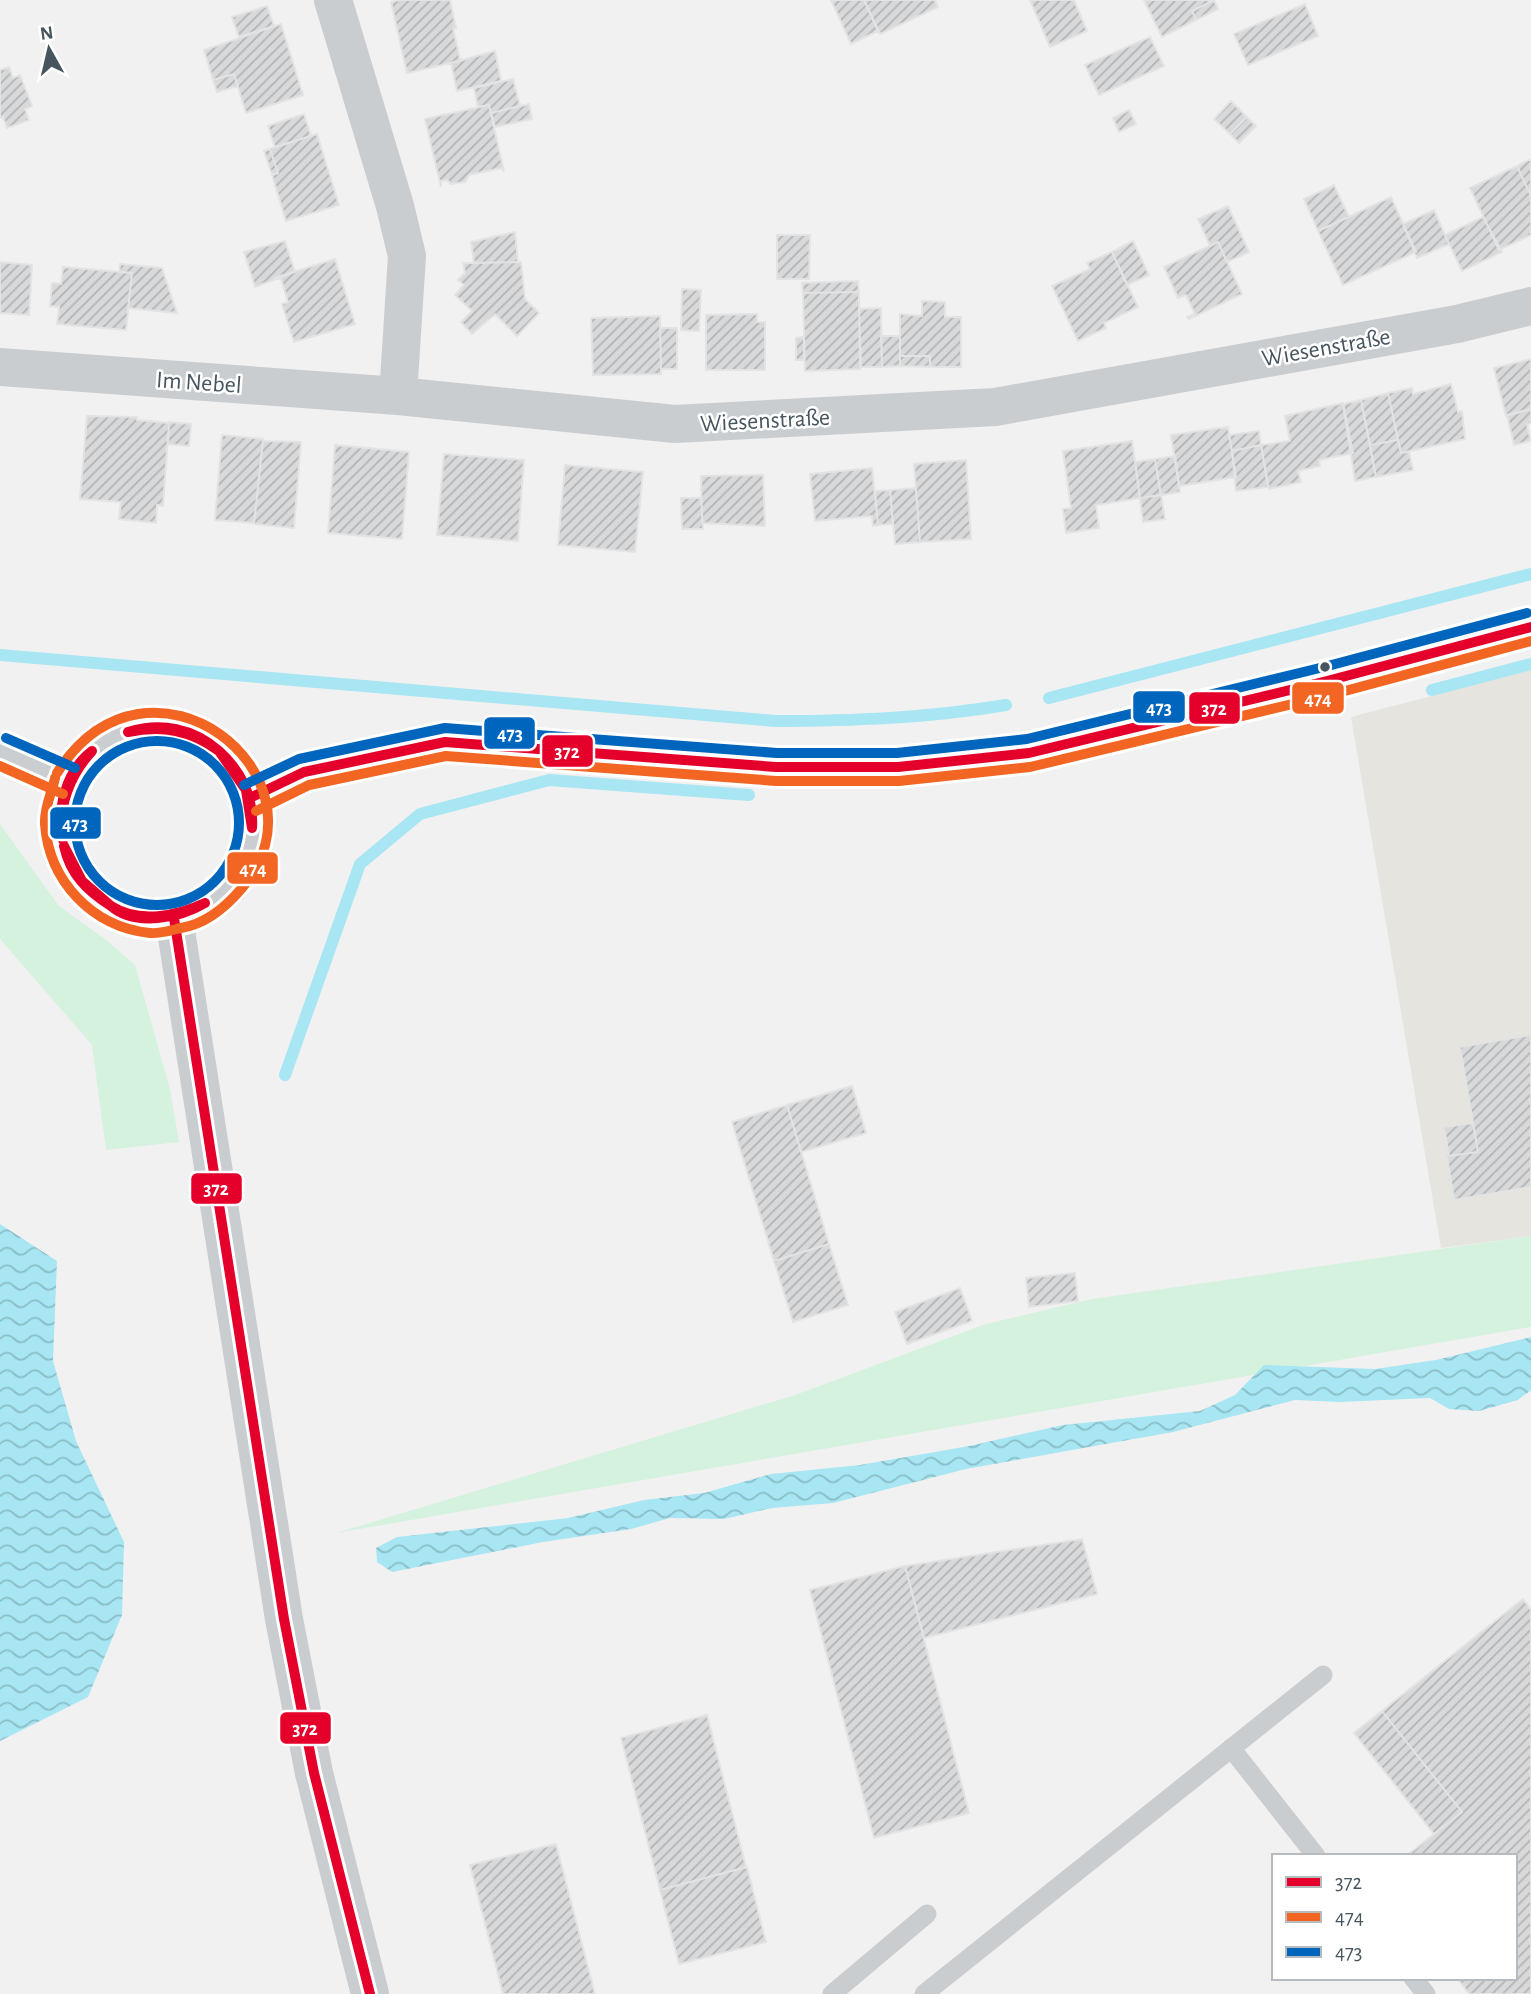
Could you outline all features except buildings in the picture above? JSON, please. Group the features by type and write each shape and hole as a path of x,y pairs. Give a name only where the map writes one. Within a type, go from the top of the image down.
{"main road":[{"path":"250,798 304,772 445,742 776,767 898,767 1029,753 1327,681 1531,627"},
{"path":"148,726 182,729 212,744 236,768 250,798 253,824 249,850 238,874 221,895 199,909 174,918 131,916 94,897 68,864 59,822 69,781 88,754 116,735 148,726"},
{"path":"0,751 69,781"}],"street":[{"path":"333,0 395,206 407,256 398,396"},
{"name":"Wiesenstraße","path":"398,396 676,425 995,407 1443,326 1531,306"},
{"name":"Im Nebel","path":"0,367 398,396"},
{"path":"174,918 284,1619 314,1773 370,1994"}],"lane":[{"path":"924,1994 1323,1675"},
{"path":"1231,1748 1315,1854"},
{"path":"832,1994 927,1914"},
{"path":"1415,1980 1426,1994"}],"shaded area":[{"path":"1531,670 1531,1236 1441,1248 1351,717"}],"green space":[{"path":"0,824 59,906 105,939 135,965 170,1089 179,1142 106,1150 92,1045 0,939"},
{"path":"1531,1236 1531,1327 336,1533 795,1395 986,1324 1092,1299"}],"water":[{"path":"0,1224 57,1261 53,1361 76,1441 124,1542 122,1615 88,1697 0,1741"},
{"path":"1531,1337 1531,1390 1518,1400 1479,1411 1449,1409 1430,1398 1340,1402 1295,1400 1173,1432 966,1469 833,1503 772,1508 724,1519 670,1518 631,1529 543,1542 392,1572 377,1562 376,1548 397,1537 568,1518 644,1500 704,1493 771,1474 860,1465 969,1446 1063,1425 1200,1411 1235,1395 1264,1365 1375,1369 1436,1360"}],"waterway":[{"path":"1049,698 1531,574"},
{"path":"0,655 775,721 890,718 1006,705"},
{"path":"1432,690 1531,664"},
{"path":"285,1075 360,864 420,814 549,780 749,795"}],"transit line":[{"name":"473","path":"244,785 299,759 445,728 777,753 897,753 1027,739 1324,667 1527,613"},
{"name":"372","path":"250,798 304,772 445,742 776,767 898,767 1029,753 1327,681 1531,627"},
{"name":"474","path":"256,811 309,785 446,756 776,781 899,781 1030,767 1330,695 1531,641"},
{"name":"474","path":"55,778 45,818 48,845 55,864 77,898 92,911 129,929 158,933 207,919 242,888 265,845 266,802 249,764 220,734 181,716 138,714 95,732 57,773"},
{"name":"372","path":"128,732 152,728 176,729 198,737 219,751"},
{"name":"372","path":"128,732 153,729 176,731 198,738 219,751"},
{"name":"473","path":"6,738 75,768"},
{"name":"473","path":"157,741 188,747 215,765 233,792 239,823 233,854 215,881 188,899 157,905 126,899 99,881 81,854 75,823 81,792 99,765 126,747 157,741"},
{"name":"372","path":"63,840 61,816 65,791 76,769 92,751"},
{"name":"372","path":"63,840 62,816 67,792 77,770 92,751"},
{"name":"372","path":"219,751 234,767 244,785 251,806 252,828"},
{"name":"372","path":"219,751 246,790 252,828"},
{"name":"474","path":"0,766 63,794"},
{"name":"372","path":"64,846 82,881 111,906"},
{"name":"372","path":"64,846 81,881 111,906"},
{"name":"372","path":"111,906 134,915 158,916 205,903"},
{"name":"372","path":"111,906 132,916 158,918 183,913 205,903"},
{"name":"372","path":"174,918 284,1619 314,1773 370,1994"}]}
